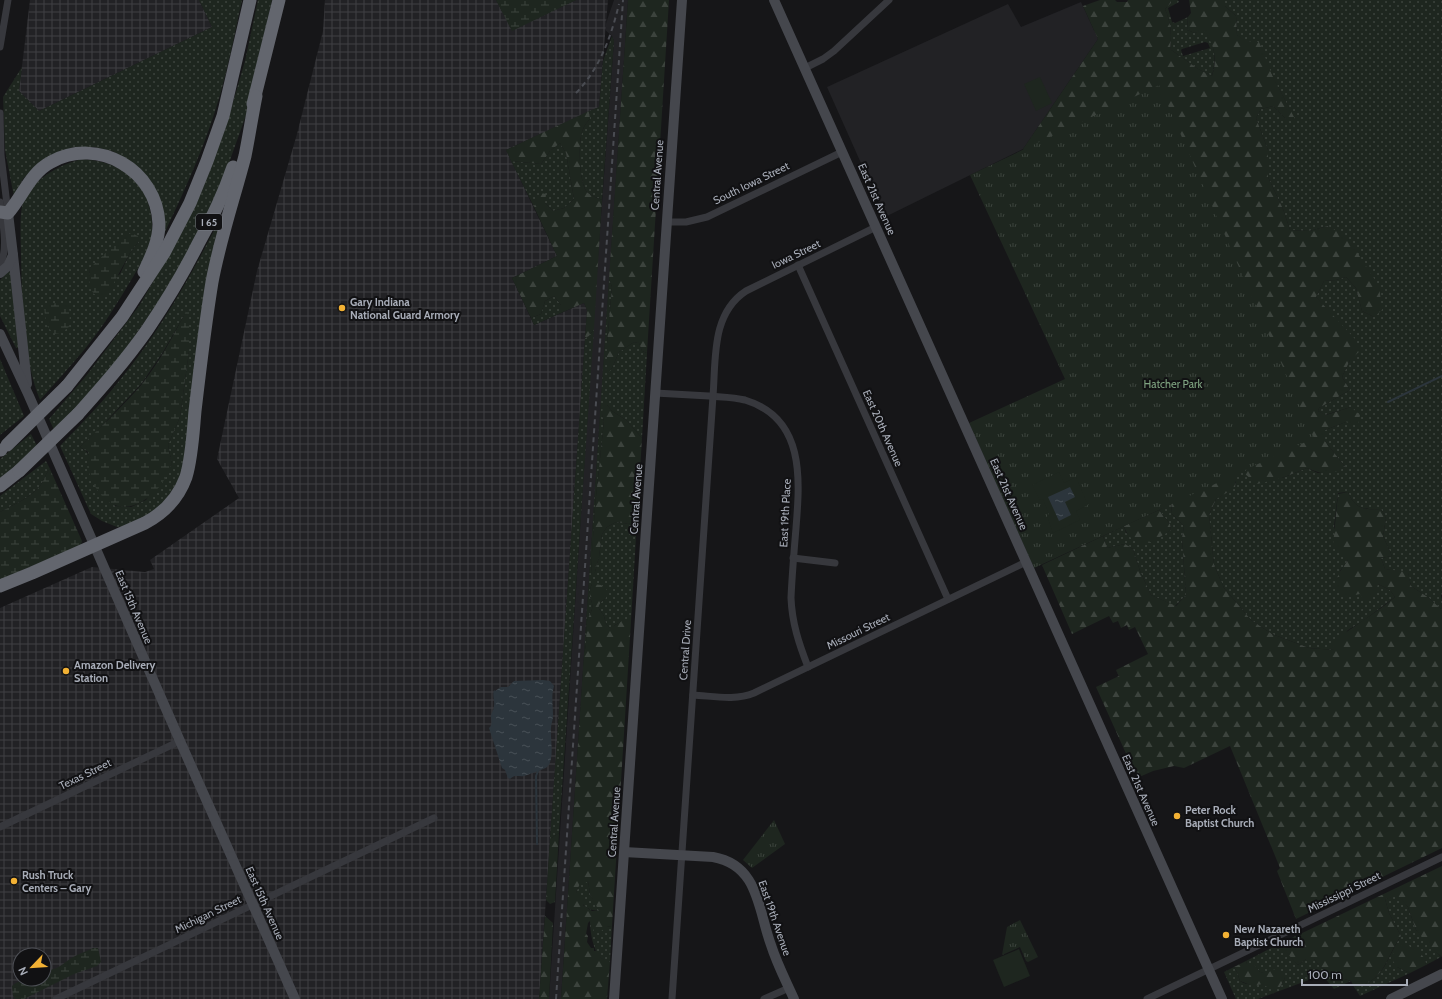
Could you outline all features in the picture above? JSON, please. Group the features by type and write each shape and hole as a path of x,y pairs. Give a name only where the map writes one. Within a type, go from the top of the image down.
{"highway":[{"name":"I 65","path":"2,449 67,386 122,317 164,253 190,203 207,162 223,116 250,0"},
{"name":"I 65","path":"0,486 78,414 117,370 142,336 180,278 207,228 228,181 256,96 279,0"},
{"path":"0,586 145,524 158,516 170,505 180,492 186,476 190,451 212,282 227,218 245,155 256,96"},
{"path":"2,210 18,202 26,186 35,174 50,162 64,156 80,153 111,157 126,165 141,178 151,193 157,208 159,224 158,238 151,257 122,317"}],"street":[{"path":"0,47 8,0"},
{"name":"Central Avenue","path":"614,999 682,0"},
{"name":"East 21st Avenue","path":"774,0 1222,999"},
{"path":"805,68 823,59 834,51 889,0"},
{"path":"0,113 4,248 4,257 0,264"},
{"name":"South Iowa Street","path":"666,222 686,222 707,217 842,152"},
{"path":"2,210 13,255 28,396"},
{"name":"Iowa Street","path":"730,306 746,291 876,227"},
{"path":"0,273 8,266 13,255"},
{"name":"East 20th Avenue","path":"798,265 948,599"},
{"name":"Central Drive","path":"672,999 718,333 722,321 730,306"},
{"name":"East 15th Avenue","path":"0,334 294,999"},
{"name":"East 19th Place","path":"655,393 736,398 761,406 776,418 788,435 796,456 799,481 793,558 791,598 792,615 795,633 808,667"},
{"path":"793,558 835,562"},
{"name":"Missouri Street","path":"693,695 728,697 746,696 1026,562"},
{"name":"Texas Street","path":"0,827 180,741"},
{"name":"Michigan Street","path":"56,999 434,818"},
{"name":"East 19th Avenue","path":"624,852 713,857 727,860 737,867 746,875 755,891 770,944 794,999"},
{"name":"Mississippi Street","path":"1147,999 1442,857"},
{"path":"1390,999 1442,974"},
{"path":"764,999 789,988"}],"shaded area":[{"path":"30,0 199,0 212,27 39,111 19,91"},
{"path":"325,0 496,0 512,30 576,0 608,0 599,107 506,150 557,256 512,278 534,325 584,303 587,310 539,999 0,999 0,608 92,567 145,572 154,569 150,560 239,498 217,459 257,271 297,134 323,31"},
{"path":"614,0 628,0 561,999 549,999 598,257 614,41 612,36 604,29"},
{"path":"1081,2 1098,39 1023,149 885,217 827,87 1008,4 1021,27"}],"green space":[{"path":"199,0 242,0 226,72 208,131 194,167 163,236 130,161 112,151 94,147 74,147 57,153 39,163 23,179 14,197 5,150 3,97 22,67 19,91 39,111 212,27"},
{"path":"258,0 272,0 249,107 220,188 201,232 169,287 122,354 89,395 55,432 49,419 86,376 139,306 176,242 209,173 229,116 245,61"},
{"path":"496,0 576,0 512,31"},
{"path":"628,0 669,0 647,353 642,351 639,343 634,342 619,352 607,375 607,343 612,287 609,278"},
{"path":"1100,0 1127,2 1128,0 1171,0 1171,3 1165,9 1169,19 1171,38 1170,49 1198,69 1212,76 1215,63 1213,46 1204,30 1195,33 1187,30 1188,17 1191,13 1189,0 1225,0 1225,6 1236,16 1237,35 1246,41 1259,42 1273,77 1295,119 1286,119 1273,106 1261,109 1256,118 1268,150 1268,177 1283,209 1290,230 1309,231 1328,226 1347,237 1379,286 1382,310 1374,317 1362,311 1356,288 1346,277 1324,281 1316,297 1355,339 1360,351 1350,360 1342,377 1350,390 1319,408 1318,411 1326,415 1351,407 1360,415 1358,426 1346,422 1325,430 1325,441 1345,467 1340,470 1331,473 1322,473 1307,468 1282,478 1257,484 1245,474 1250,456 1023,149 1098,39 1083,6"},
{"path":"1171,0 1178,0 1179,2 1168,8 1172,22 1175,23 1188,17 1187,30 1195,33 1204,29 1208,35 1213,46 1215,57 1212,76 1198,69 1170,49 1171,38 1169,19 1165,9 1171,3","holes":["1205,42 1208,43 1210,48 1183,56 1182,49"]},
{"path":"1225,0 1442,0 1442,610 1429,598 1411,586 1408,573 1385,569 1381,558 1392,556 1383,536 1386,518 1381,509 1365,509 1354,502 1348,492 1338,493 1334,527 1348,560 1340,571 1378,584 1390,590 1395,597 1363,621 1348,630 1334,650 1309,648 1272,634 1251,620 1224,588 1214,565 1209,515 1216,499 1235,487 1236,482 1220,461 1282,478 1307,468 1318,473 1345,467 1325,441 1325,430 1346,422 1351,407 1325,415 1318,411 1319,408 1350,390 1342,377 1350,360 1328,311 1316,297 1324,281 1346,277 1356,288 1362,311 1374,317 1328,226 1309,231 1290,230 1283,209 1268,177 1268,150 1256,118 1261,109 1273,106 1286,119 1294,119 1277,85 1263,63 1255,52 1237,35 1236,16 1225,6"},
{"path":"612,36 614,41 602,200 588,193 585,189 581,173 580,145 583,130 590,119 589,111 599,107 603,61"},
{"path":"1040,77 1052,103 1036,111 1024,84"},
{"name":"Hatcher Park","path":"1159,85 1314,438 1034,568 969,423 1065,379 970,175"},
{"path":"589,111 590,119 584,126 580,145 581,173 585,189 588,193 602,200 594,329 589,336 585,338 587,310 584,303 561,313 561,305 554,296 545,301 541,314 531,318 512,278 557,256 534,207 541,193 546,194 545,203 553,211 564,208 574,199 566,153 560,143 550,151 541,164 511,161 506,150"},
{"path":"560,143 566,153 574,199 564,208 553,211 545,203 538,201 534,207 511,161 541,164 550,151"},
{"path":"82,159 100,162 116,167 130,176 145,194 151,214 152,236 146,255 104,323 84,350 40,400 34,384 24,329 21,236 22,208 27,194 40,180 55,169","holes":["139,241 130,253 120,274 94,294 90,281 90,268 96,263"]},
{"path":"223,213 184,464 180,479 167,498 153,512 126,526 117,527 102,521 91,514 60,446 112,390 149,342 176,300","holes":["189,307 189,351 180,417 168,445 172,464 146,500 131,507 115,506 87,466 89,455 80,447 142,383 163,352"]},
{"path":"131,233 138,236 139,241 130,253 109,292 102,296 94,294 90,288 90,268 119,240"},
{"path":"8,272 11,272 19,348 16,348 0,316 0,280"},
{"path":"609,278 612,287 607,343 607,374 612,368 619,352 634,342 639,343 642,351 647,353 642,438 626,420 612,411 607,405 602,415 604,421 595,506 591,574 595,572 599,557 602,534 607,527 616,522 629,524 637,520 631,621 620,622 611,629 606,624 604,616 598,607 606,598 592,584 590,588 590,595 592,609 587,621 586,645 584,653"},
{"path":"554,296 561,305 561,313 534,325 531,318 541,314 545,301"},
{"path":"49,304 68,304 70,314 69,327 61,333 54,334 47,326 44,309"},
{"path":"189,306 189,351 180,417 168,445 172,464 160,486 151,495 132,506 122,507 114,505 105,499 98,490 87,467 89,456 88,452 80,447 120,408 149,375 162,356"},
{"path":"594,329 559,833 550,839 585,338 589,336"},
{"path":"0,359 24,416 0,435"},
{"path":"603,405 607,405 612,411 626,420 642,438 637,520 629,524 616,522 607,527 602,534 599,557 595,572 591,575 595,506 604,421 602,415"},
{"path":"31,434 38,448 0,479 0,459"},
{"path":"46,461 50,469 40,486 26,498 0,512 0,496"},
{"path":"1237,468 1235,488 1216,499 1209,515 1214,565 1224,588 1251,620 1272,634 1309,648 1334,650 1332,643 1395,597 1390,590 1378,584 1375,594 1366,603 1360,594 1344,597 1336,587 1335,584 1337,577 1348,560 1333,545 1338,494 1348,492 1357,505 1365,509 1381,509 1386,518 1383,536 1392,556 1381,558 1385,569 1408,572 1411,586 1429,598 1442,610 1442,848 1296,919 1277,871 1280,868 1230,746 1184,768 1174,766 1153,771 1137,778 1096,687 1119,676 1116,670 1148,654 1135,627 1129,630 1127,625 1121,628 1118,621 1113,623 1109,616 1072,634 1042,565 1103,536 1107,548 1125,544 1133,549 1140,571 1151,595 1176,606 1186,595 1182,538 1184,526 1172,514 1171,501"},
{"path":"50,469 82,541 81,545 0,580 0,512 21,501 36,490"},
{"path":"1059,472 1064,483 1076,477 1088,505 1076,511 1080,520 1053,533 1047,516 1049,514 1043,499 1040,500 1032,485"},
{"path":"1171,503 1172,514 1184,526 1182,538 1186,595 1175,606 1151,595 1140,571 1133,549 1125,544 1107,548 1103,536 1124,526 1126,533 1150,542 1171,530 1170,524 1159,510"},
{"path":"1159,510 1170,524 1171,530 1147,543 1138,542 1131,538 1124,526"},
{"path":"592,584 601,585 607,590 606,598 598,607 604,616 606,624 610,628 622,621 631,621 612,926 606,927 599,933 594,931 590,921 588,923 586,934 588,936 587,942 591,948 594,948 594,951 597,951 601,958 610,962 607,999 561,999 584,653 586,645 587,621 592,610 590,588","holes":["588,881 590,894 599,911 592,911 583,905 583,901 576,892 580,884 584,884"]},
{"path":"774,820 785,844 752,868 743,860"},
{"path":"559,833 555,902 550,904 546,900 550,839"},
{"path":"1442,866 1442,957 1429,946 1416,930 1408,907 1398,896 1385,899 1389,913 1401,936 1380,973 1366,984 1354,987 1351,981 1330,973 1322,968 1314,959 1306,959 1298,965 1283,949 1273,947"},
{"path":"588,881 590,894 600,911 587,908 580,900 576,892 580,884"},
{"path":"1398,895 1408,907 1416,930 1441,957 1426,965 1425,960 1397,967 1410,973 1360,996 1354,987 1367,983 1380,973 1401,936 1389,913 1385,899"},
{"path":"545,916 553,923 549,999 539,999"},
{"path":"1020,920 1038,957 1028,962 1026,961 1020,947 1002,955 1007,927"},
{"path":"590,921 606,927 612,926 610,962 602,959 596,951 591,935"},
{"path":"1405,943 1424,957 1426,965 1410,973 1397,967 1391,958 1396,948"},
{"path":"1273,947 1283,948 1298,965 1306,959 1314,959 1322,968 1330,973 1351,981 1334,989 1322,975 1258,999 1236,999 1224,972 1234,967 1240,981 1243,983 1280,987 1285,978 1260,972 1253,964 1247,964 1246,961"},
{"path":"93,948 98,948 101,962 97,966 74,974 52,985 52,970 73,957"},
{"path":"1019,949 1030,976 1004,987 993,960"},
{"path":"1246,961 1247,964 1253,963 1260,972 1267,973 1274,969 1285,978 1280,987 1274,991 1262,984 1253,986 1240,981 1234,967"},
{"path":"12,987 48,987 24,999 15,999 13,996"}],"water":[{"path":"1070,487 1075,497 1065,502 1071,515 1059,521 1048,497"},
{"path":"514,681 550,681 554,686 552,697 553,718 551,728 551,759 547,767 524,776 517,776 510,779 508,778 505,770 502,768 489,728 494,707 494,690 495,691 501,687 508,687"}],"waterway":[{"path":"1388,402 1442,376"},
{"path":"537,844 536,776 538,771"}],"railway":[{"path":"556,999 623,0"},
{"path":"576,93 592,73 604,52 619,4"}],"place":[{"name":"Gary Indiana National Guard Armory","path":"342,308"},
{"name":"Amazon Delivery Station","path":"66,671"},
{"name":"Peter Rock Baptist Church","path":"1177,816"},
{"name":"Rush Truck Centers – Gary","path":"14,881"},
{"name":"New Nazareth Baptist Church","path":"1226,935"}]}
